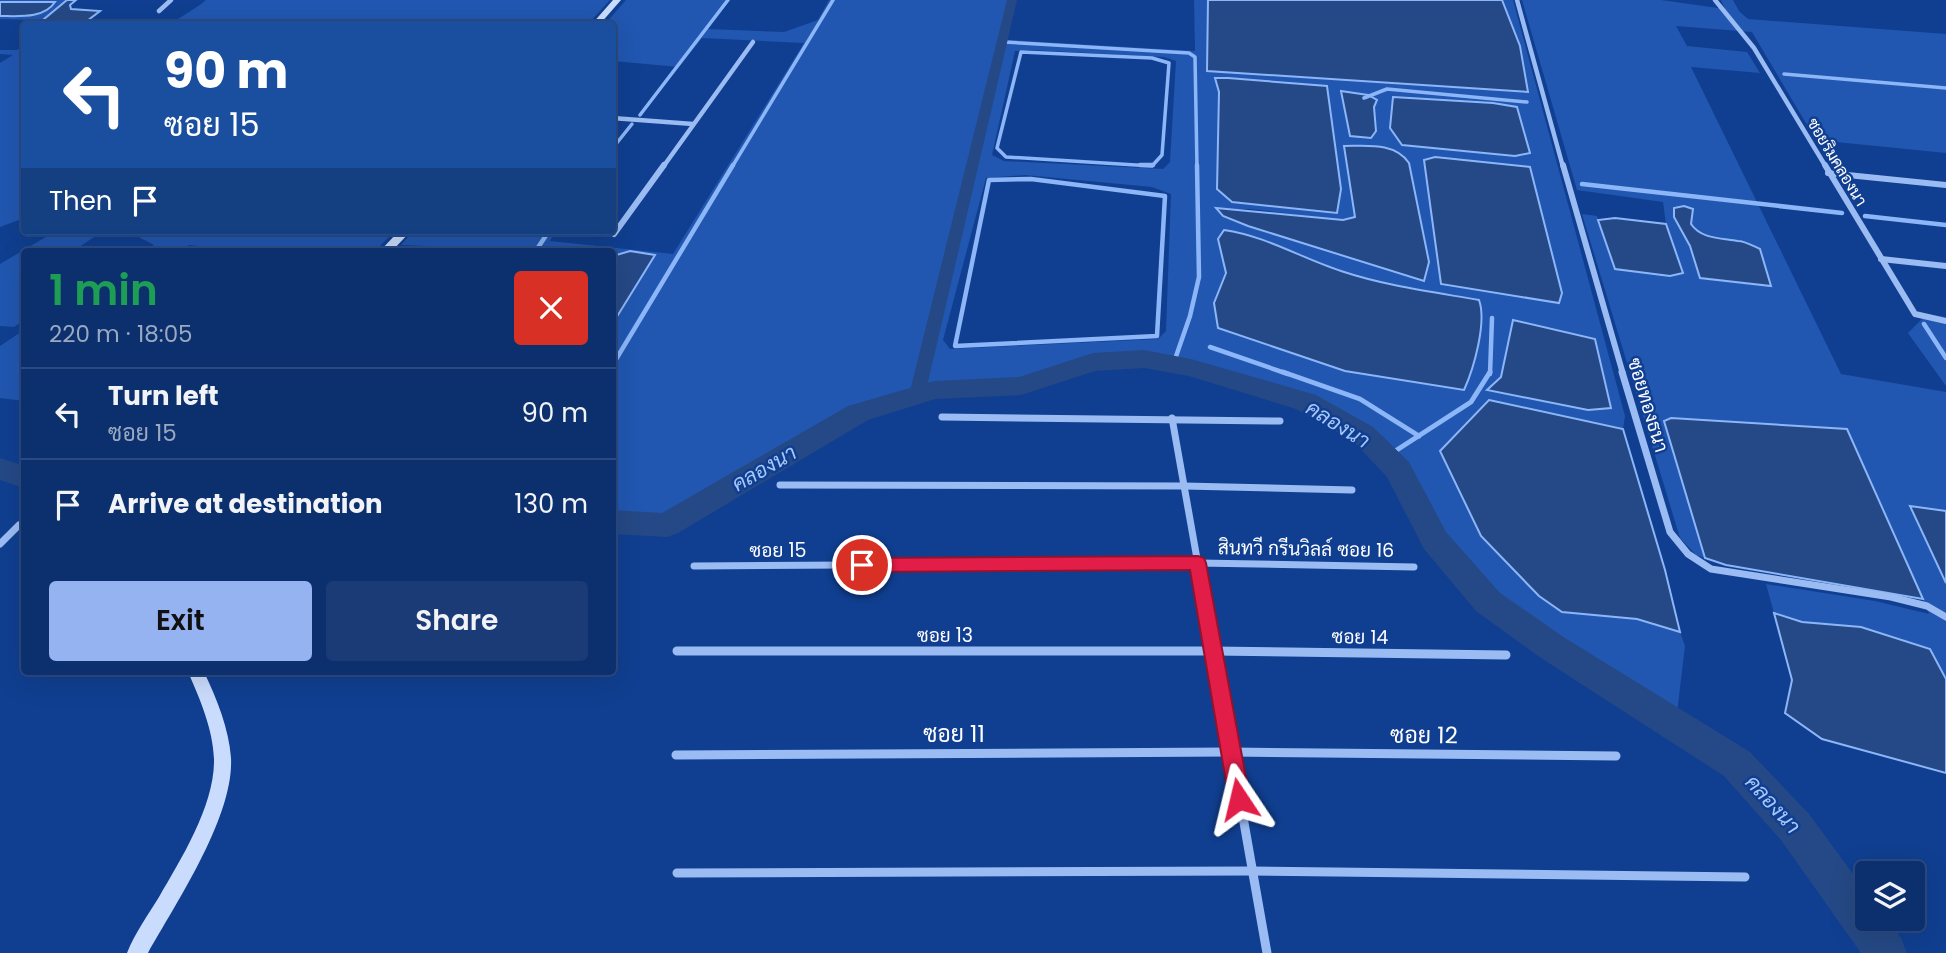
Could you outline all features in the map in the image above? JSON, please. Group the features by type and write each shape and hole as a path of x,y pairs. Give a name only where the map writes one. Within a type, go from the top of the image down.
{"street":[{"path":"159,11 172,0"},
{"path":"599,21 617,0"},
{"name":"ซอยทองธนา","path":"1517,0 1630,403 1670,532 1679,545 1696,562 1712,569 1891,597 1927,606 1946,617"},
{"name":"ซอยริมคลองนา","path":"1715,0 1721,11 1742,30 1754,48 1915,314 1946,321"},
{"path":"616,231 753,42"},
{"path":"616,118 693,124"},
{"path":"1828,173 1946,185"},
{"path":"389,248 401,235"},
{"path":"1881,259 1946,266"},
{"path":"942,418 1280,421"},
{"path":"1172,418 1266,953"},
{"path":"780,485 1184,486 1352,490"},
{"path":"0,544 19,525"},
{"name":"ซอย 15","path":"694,566 1198,563"},
{"name":"สินทวี กรีนวิลล์ ซอย 16","path":"1198,563 1414,567"},
{"name":"ซอย 13","path":"677,651 1213,651"},
{"name":"ซอย 14","path":"1213,651 1506,655"},
{"path":"137,953 197,843 217,791 222,768 216,728 198,675"},
{"name":"ซอย 11","path":"676,755 1231,752"},
{"name":"ซอย 12","path":"1231,752 1616,756"},
{"path":"677,873 1252,871 1745,877"}],"shaded area":[{"path":"67,0 42,21 0,19 0,16 33,15 55,2 0,2"},
{"path":"67,0 76,0 70,5 71,9 100,11 87,21 42,21"},
{"path":"206,0 610,0 591,21 176,21"},
{"path":"626,0 727,0 708,29 784,32 818,20 829,0 1015,0 1006,40 1195,51 1194,0 1208,0 1208,71 1520,46 1502,0 1513,0 1625,416 1623,429 1489,400 1440,451 1481,536 1562,612 1637,619 1680,632 1685,646 1677,713 1614,676 1489,594 1446,538 1409,466 1371,432 1338,408 1300,392 1188,360 1139,354 1081,361 1003,383 936,385 859,407 668,517 616,517 616,318 654,258 621,253 616,255 616,248 401,245 410,235 553,235 550,241 673,254 804,43 702,38 679,67 616,61 616,21 608,21","holes":["1015,51 1164,57 1176,61 1170,162 1163,169 1004,161 992,155","1215,79 1327,86 1331,128 1217,189 1219,92","1393,97 1493,103 1530,153 1515,156 1402,145","1344,146 1371,146 1396,151 1409,163 1429,262 1424,281 1248,226 1223,216 1217,209 1251,209 1343,220 1355,217","1435,157 1529,167 1562,293 1559,303 1441,284 1424,160","1025,175 1152,187 1171,194 1166,331 1158,339 950,349 943,340 986,178","1224,230 1254,237 1326,266 1375,281 1479,300 1463,390 1345,371 1219,328 1214,303 1226,274","1501,378 1588,410 1488,390"]},
{"path":"1208,0 1502,0 1520,46 1528,92 1207,71"},
{"path":"1522,0 1661,0 1725,9 1721,0 1733,0 1739,11 1748,19 1946,34 1946,153 1816,140 1752,32 1676,26 1687,46 1747,52 1760,73 1691,67 1841,374 1946,392 1946,511 1910,507 1946,583 1946,679 1930,649 1861,627 1802,622 1774,613 1766,584 1875,601 1929,614 1919,590 1665,420 1705,558 1696,555 1680,538 1582,214 1597,216 1607,248 1683,272 1666,224 1663,202 1577,190","holes":["1684,206 1693,209 1691,224 1695,229 1712,237 1750,246 1762,253 1763,267 1700,278 1690,246 1674,217 1675,208"]},
{"path":"0,2 55,2 38,14 0,16"},
{"path":"21,48 21,219 0,227 0,63 13,55 0,54 0,50"},
{"path":"1215,78 1327,86 1341,189 1337,213 1232,202 1217,189 1219,92"},
{"path":"1341,91 1368,95 1377,100 1374,107 1376,131 1371,138 1350,136"},
{"path":"1393,97 1517,107 1530,153 1515,156 1402,145 1390,128"},
{"path":"1344,146 1388,148 1403,156 1409,163 1429,262 1424,281 1248,226 1223,216 1216,208 1343,220 1355,217"},
{"path":"1435,157 1530,167 1562,293 1559,303 1441,284 1424,160"},
{"path":"1684,206 1693,209 1691,224 1700,233 1743,242 1760,249 1771,286 1700,278 1690,246 1674,217 1674,208"},
{"path":"1615,218 1666,224 1683,273 1670,276 1615,269 1598,220"},
{"path":"1224,230 1254,237 1326,266 1375,281 1479,300 1480,332 1472,370 1464,390 1345,371 1218,328 1214,303 1226,273 1218,239"},
{"path":"49,235 97,235 78,248 27,248"},
{"path":"135,235 391,235 378,248 216,248 189,245 184,248 150,248 154,245"},
{"path":"630,251 655,255 616,318 616,255"},
{"path":"21,252 21,322 14,327 0,326 0,264"},
{"path":"1927,314 1946,317 1946,386 1908,333"},
{"path":"1513,320 1595,339 1611,408 1588,410 1487,390 1501,377"},
{"path":"21,332 21,401 0,398 0,346"},
{"path":"1489,400 1623,429 1665,570 1680,632 1637,619 1562,612 1539,596 1481,536 1440,451"},
{"path":"1671,418 1847,429 1923,599 1726,565 1705,558 1664,421"},
{"path":"1910,506 1946,511 1946,583"},
{"path":"1774,613 1802,622 1861,627 1930,649 1946,679 1946,773 1822,739 1785,713 1792,680"}],"waterway":[{"path":"640,115 728,0"},
{"path":"732,167 833,0"},
{"path":"917,395 1012,0"},
{"path":"1004,42 1189,53 1195,57 1197,167"},
{"path":"1021,52 1152,58 1169,63 1162,155 1153,165 1006,157 997,148 1021,52"},
{"path":"1784,74 1946,88"},
{"path":"1364,98 1387,89 1527,102"},
{"path":"616,144 632,124"},
{"path":"616,359 733,165"},
{"path":"1140,165 1153,165"},
{"path":"1173,365 1190,316 1199,277 1197,165"},
{"path":"1031,179 1165,196 1157,336 955,346 989,180 1031,179"},
{"path":"1582,184 1842,213"},
{"path":"1865,216 1946,225"},
{"path":"538,248 546,235"},
{"path":"1490,374 1492,318"},
{"path":"1924,324 1946,358"},
{"path":"1210,347 1288,374"},
{"name":"คลองนา","path":"616,522 667,525 858,413 934,390 1021,386 1093,362 1144,359 1191,368 1306,402 1363,434 1399,470 1435,540 1488,602 1553,648 1737,764 1795,827 1886,953"},
{"path":"1283,372 1360,399 1419,436"},
{"path":"1419,436 1471,402 1490,372"},
{"path":"1386,457 1419,436"},
{"name":"คลองนา","path":"0,469 21,476"}],"route":[{"path":"862,565 1198,563 1239,799"}]}
